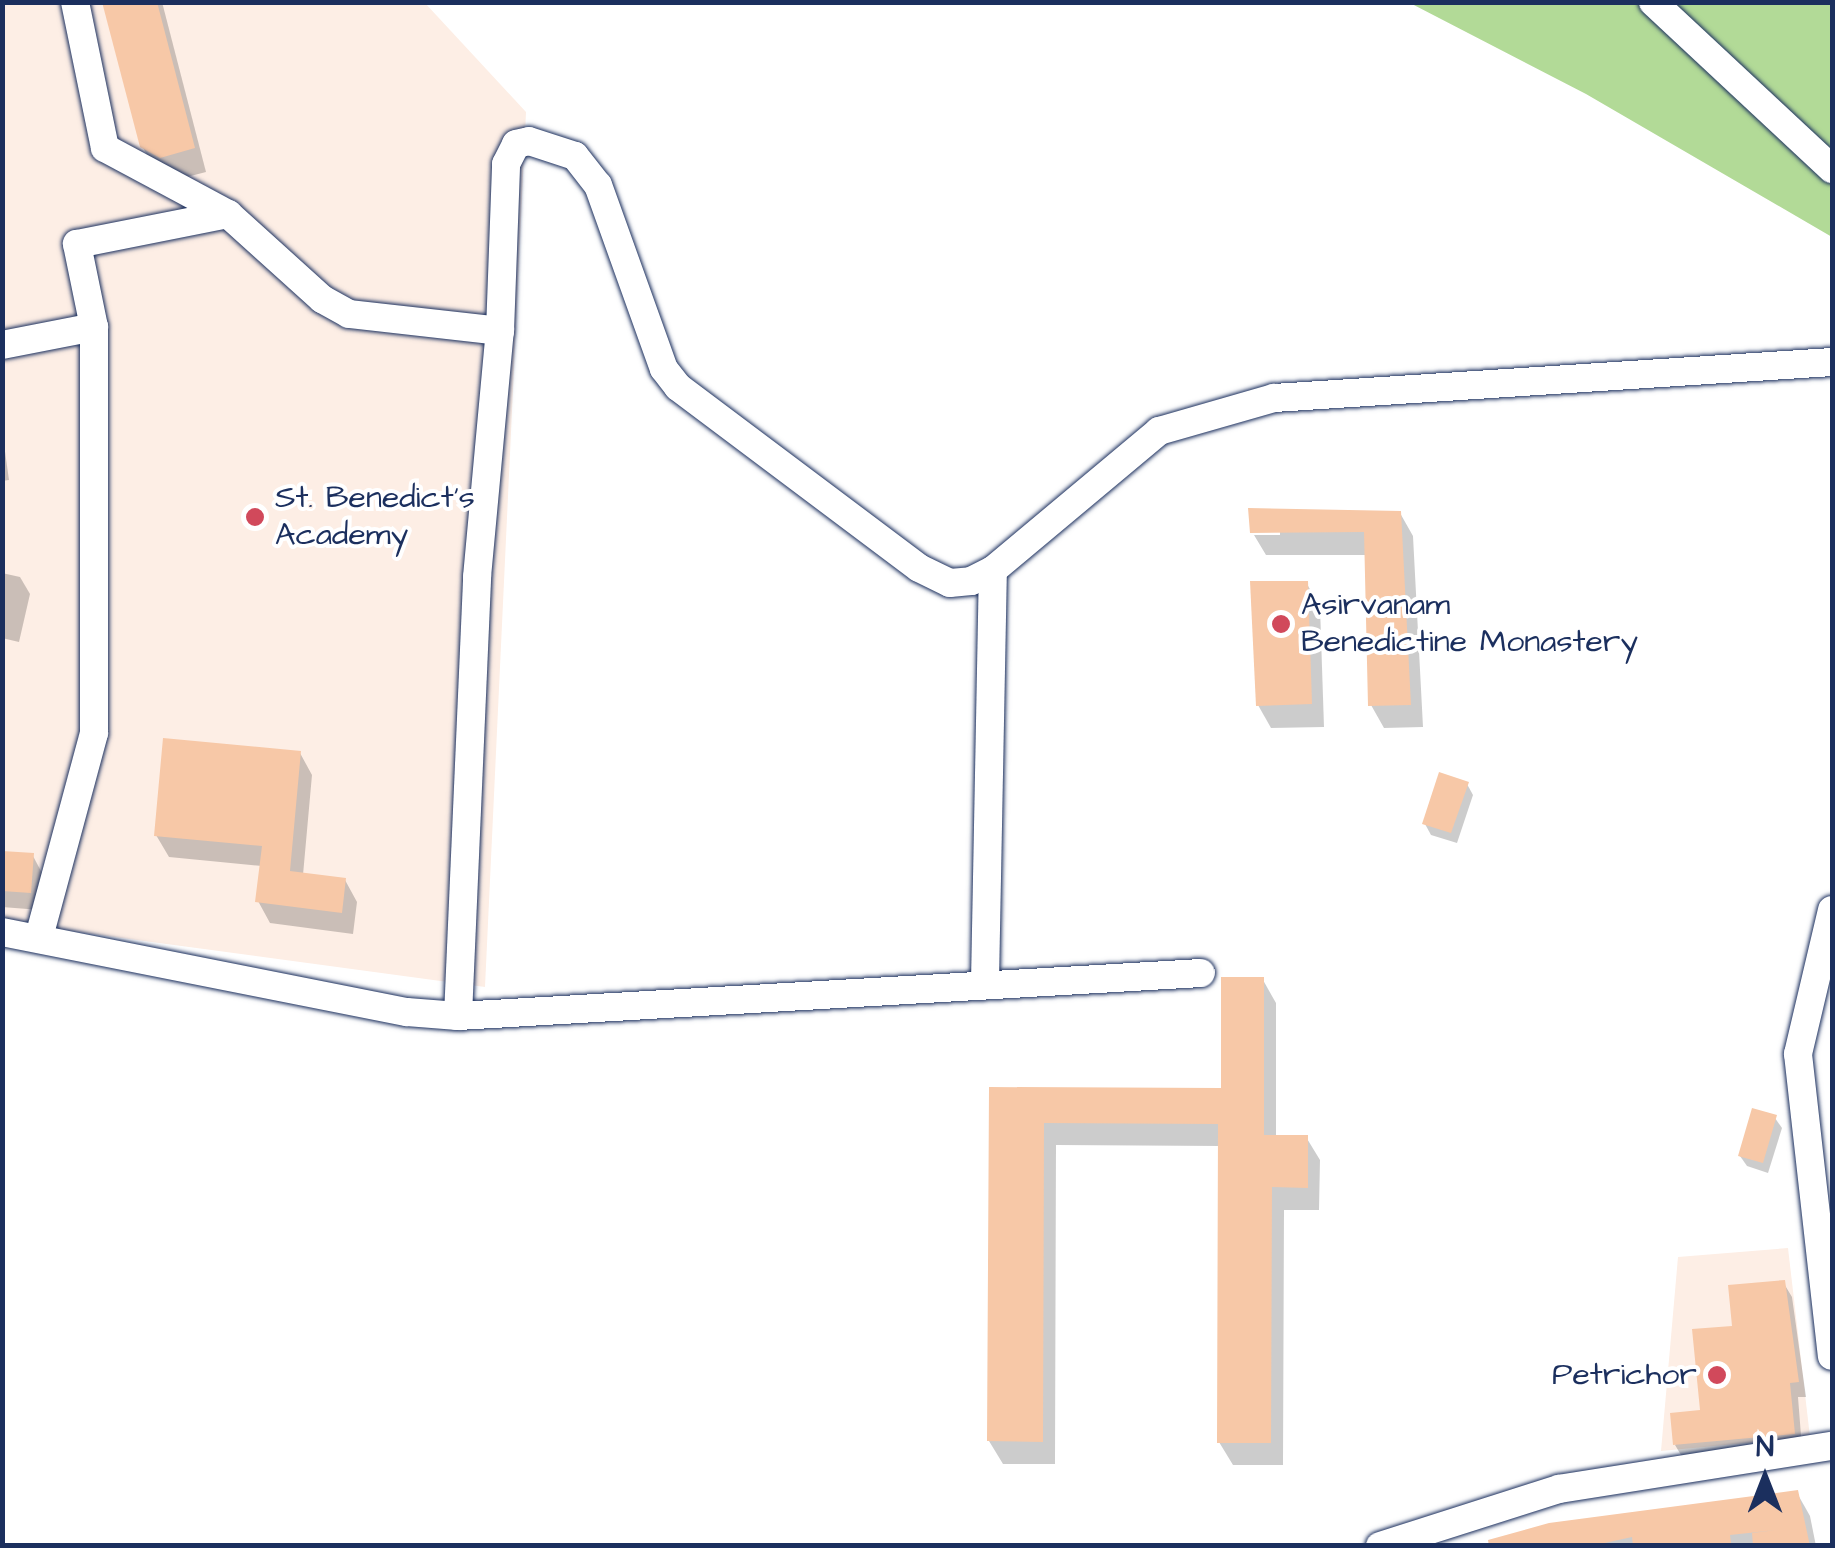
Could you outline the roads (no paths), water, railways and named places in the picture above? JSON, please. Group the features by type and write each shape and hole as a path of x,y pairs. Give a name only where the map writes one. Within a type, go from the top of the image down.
{"street":[{"path":"75,2 105,148 228,214 322,298 349,314 500,332"},
{"path":"1652,2 1832,169"},
{"path":"458,1016 477,577 500,332 506,164 516,144 529,141 575,156 598,185 664,369 698,406 919,568 950,582 971,581 993,570 1147,438 1175,424 1274,398 1832,362"},
{"path":"39,937 94,733 94,327 77,244 228,214"},
{"path":"2,345 94,327"},
{"path":"985,982 993,570"},
{"path":"1832,910 1798,1054 1832,1356"},
{"path":"2,932 407,1012 458,1016 985,982 1201,973"},
{"path":"1380,1546 1558,1489 1832,1446"}],"place":[{"name":"St. Benedict's Academy","path":"255,517"},
{"name":"Asirvanam Benedictine Monastery","path":"1281,624"},
{"name":"Petrichor","path":"1717,1375"}]}
